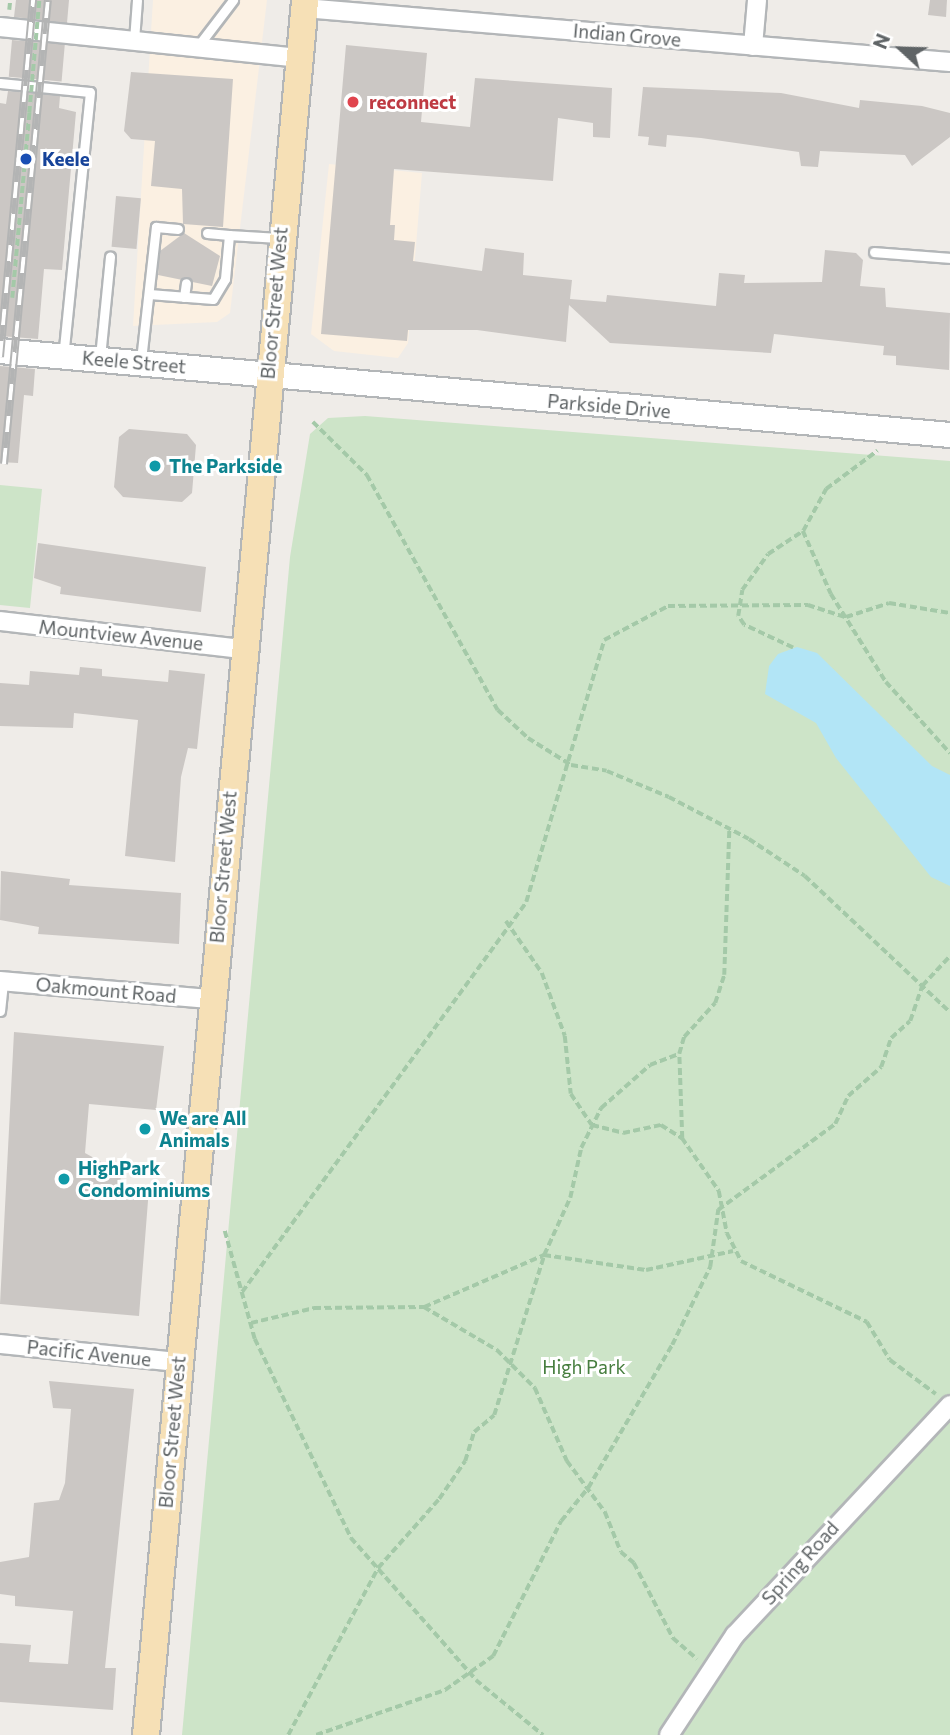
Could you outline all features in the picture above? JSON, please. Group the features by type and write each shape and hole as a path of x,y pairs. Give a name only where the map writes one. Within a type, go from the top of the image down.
{"main road":[{"name":"Bloor Street West","path":"146,1735 267,376 305,4"},
{"name":"Keele Street","path":"0,351 141,362 267,376"},
{"name":"Parkside Drive","path":"267,376 950,435"}],"street":[{"path":"753,46 757,0"},
{"name":"Indian Grove","path":"305,4 950,62"},
{"path":"4,20 134,40 298,58"},
{"name":"Mountview Avenue","path":"0,621 243,649"},
{"name":"Oakmount Road","path":"2,981 212,999"},
{"name":"Pacific Avenue","path":"0,1344 178,1362"},
{"name":"Spring Road","path":"668,1735 710,1668 783,1580 945,1400"}],"lane":[{"path":"134,40 137,0"},
{"path":"198,46 233,0"},
{"path":"0,83 90,92 63,356"},
{"path":"141,362 156,227 178,229"},
{"path":"207,233 280,238"},
{"path":"149,294 184,297 220,295 229,234"},
{"path":"874,252 950,258"},
{"path":"100,359 110,256"},
{"path":"184,297 186,283"},
{"path":"0,1011 2,981"}],"path":[{"path":"4,20 10,0"},
{"path":"12,298 39,0"},
{"path":"313,422 367,475 498,710 571,765 607,771 729,828 805,876 950,1012"},
{"path":"793,648 744,625 738,607 752,572 803,531 826,489 876,456 881,428"},
{"path":"803,531 846,617 907,711 950,753"},
{"path":"242,1292 506,921 526,902 571,765 604,640 668,606 808,605 846,617 889,603 950,613"},
{"path":"682,1138 679,1054 684,1037 721,991 729,828"},
{"path":"506,921 541,973 565,1036 571,1094 592,1125 623,1133 661,1125 682,1138 711,1174 723,1205 733,1251"},
{"path":"316,1735 445,1690 493,1656 561,1521 588,1488 671,1345 709,1260 723,1205 835,1124 848,1096 881,1067 891,1038 910,1021 922,986 950,956"},
{"path":"288,1735 378,1568 465,1461 474,1432 494,1415 507,1363 592,1125 631,1079 679,1054"},
{"path":"225,1231 251,1323 352,1538 470,1674 543,1735"},
{"path":"251,1323 314,1308 424,1307 544,1255 646,1270 709,1260 733,1251 867,1322 890,1360 945,1400"},
{"path":"424,1307 507,1363 536,1388 567,1461 588,1488 673,1638 710,1668"}],"shaded area":[{"path":"153,0 267,0 230,313 217,322 133,326"},
{"path":"329,164 422,173 408,343 398,358 334,351 311,334"}],"green space":[{"name":"High Park","path":"365,416 950,461 950,1735 182,1735 290,557 310,434 328,418"},
{"path":"0,485 42,489 30,608 0,605"}],"water":[{"path":"797,647 817,653 932,766 950,775 950,886 931,877 836,758 816,723 765,694 769,666 778,654"}],"building":[{"path":"16,0 69,0 67,23 14,17"},
{"path":"930,0 947,0 946,17 928,15"},
{"path":"12,40 65,45 62,81 9,77"},
{"path":"346,45 427,53 421,122 470,127 475,78 612,88 610,138 593,137 593,123 558,118 553,181 394,169 390,225 395,225 394,240 415,242 413,261 482,271 485,248 524,253 523,275 572,280 570,299 606,302 607,295 716,306 719,273 745,275 744,283 822,282 825,250 856,253 863,260 860,286 885,288 886,307 950,313 949,370 896,365 896,356 883,355 884,346 774,334 771,353 610,343 569,305 566,342 477,330 408,330 407,341 321,334"},
{"path":"131,72 233,79 223,227 183,224 182,189 151,186 155,141 131,139 124,131"},
{"path":"643,87 781,93 859,108 860,100 922,106 950,113 950,137 912,166 905,155 820,151 818,167 801,166 799,152 667,135 666,147 648,145 649,137 638,136"},
{"path":"8,91 60,96 59,108 76,112 62,270 44,269 38,339 0,336 0,103 6,104"},
{"path":"116,196 141,198 136,249 112,247"},
{"path":"184,233 220,256 212,286 158,275 160,251"},
{"path":"0,366 35,369 33,396 24,395 18,463 0,462"},
{"name":"The Parkside","path":"129,429 187,434 196,445 192,493 182,502 123,497 114,487 119,437"},
{"path":"38,543 206,567 201,612 60,594 61,587 34,578"},
{"path":"80,667 102,669 102,676 168,682 169,670 205,674 197,749 188,748 181,777 175,862 125,856 138,720 74,713 73,728 0,726 0,683 29,685 30,671 79,675"},
{"path":"1,871 70,879 69,885 181,893 179,944 38,934 39,927 0,920"},
{"name":"HighPark Condominiums","path":"14,1032 164,1046 156,1110 89,1104 85,1153 121,1173 120,1186 149,1188 139,1316 0,1304"},
{"path":"49,1381 134,1389 105,1668 116,1668 113,1710 0,1702 0,1643 31,1645 29,1662 68,1664 73,1611 15,1606 15,1596 0,1594 0,1562 29,1557 34,1503 59,1500 65,1483 71,1409 53,1408"}],"railway":[{"path":"0,357 33,0"},
{"path":"4,464 48,0"}],"place":[{"name":"reconnect","path":"353,102"},
{"name":"Keele","path":"26,159"},
{"name":"The Parkside","path":"155,466"},
{"name":"We are All Animals","path":"145,1129"},
{"name":"HighPark Condominiums","path":"64,1179"}]}
